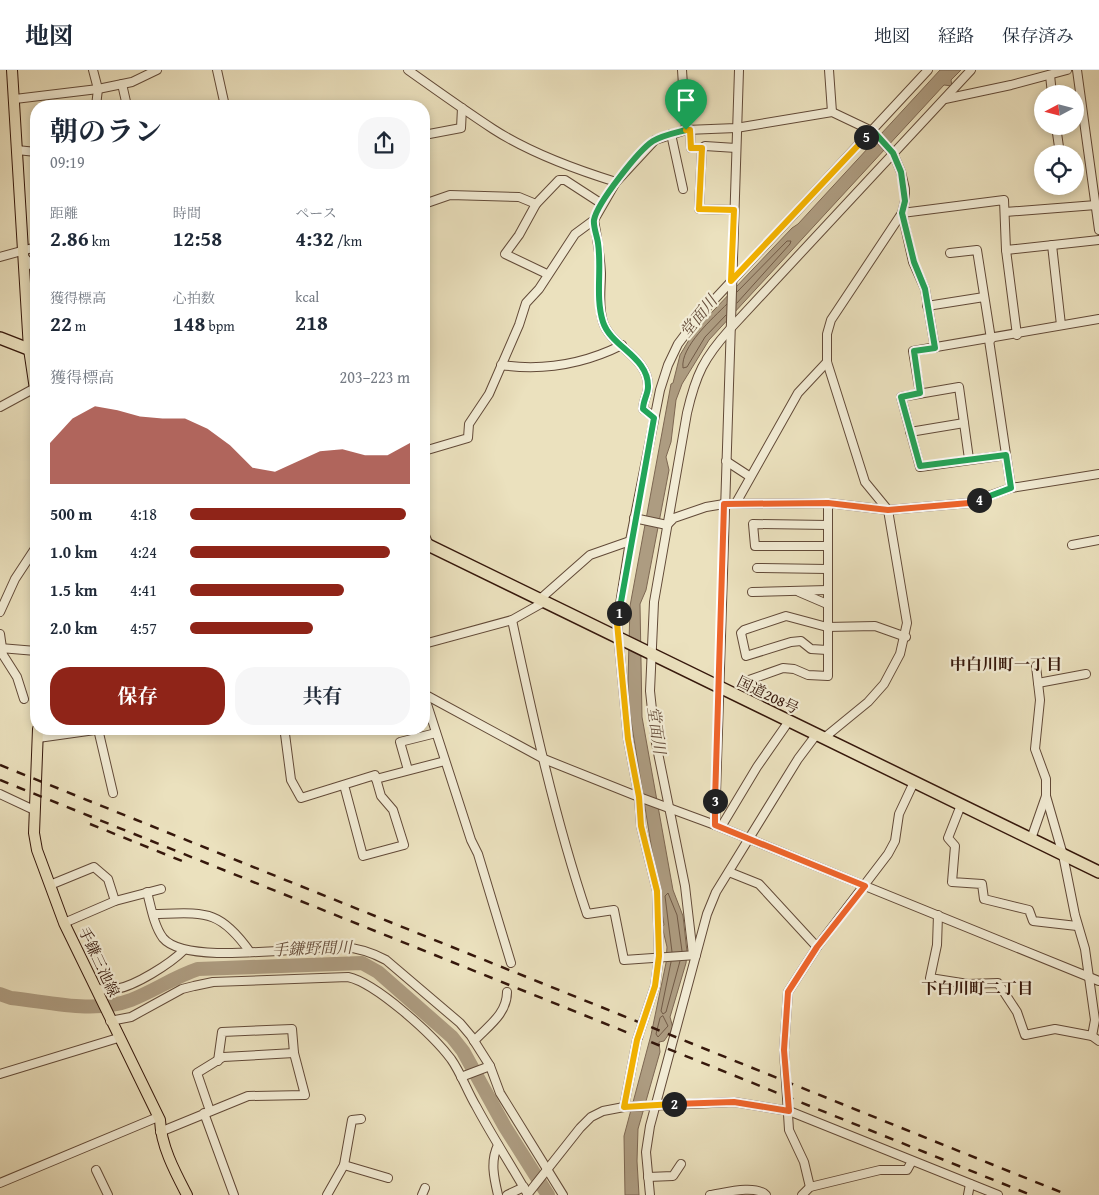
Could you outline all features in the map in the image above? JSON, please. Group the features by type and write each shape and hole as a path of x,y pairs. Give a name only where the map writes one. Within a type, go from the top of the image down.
{"highway":[{"path":"0,338 30,350"},
{"name":"国道208号","path":"430,546 541,601 651,652 789,722 1099,872"}],"main road":[{"path":"12,70 24,254 30,308"},
{"name":"手鎌三池線","path":"38,735 34,810 37,850 64,923 118,1038 158,1116 160,1132 176,1174 187,1195"}],"street":[{"path":"93,70 98,89 97,100"},
{"path":"15,99 98,89 132,82 157,70"},
{"path":"216,70 224,100"},
{"path":"408,70 462,108 520,145 586,173 616,182"},
{"path":"682,70 691,148 702,148 705,146 736,148"},
{"path":"718,826 719,687 724,504 739,70"},
{"path":"829,70 832,112"},
{"path":"624,1107 637,1040 655,986 662,957 657,891 641,826 639,797 628,739 617,623 634,518 654,418 668,365 678,344 699,316 874,132 928,70"},
{"path":"695,955 685,886 668,807 651,700 651,652 654,602 687,412 695,382 709,353 730,327 971,70"},
{"path":"945,99 1067,70"},
{"path":"1077,70 1099,230"},
{"path":"1050,75 1051,85"},
{"path":"122,84 126,100"},
{"path":"430,134 461,128 462,108"},
{"path":"430,449 468,438 469,424 489,394 526,303 539,289 547,274 575,234 594,220 616,182 647,145 671,134 688,130 736,128 832,112 874,132 893,153 905,189 902,213 831,320 827,334 827,362 865,482 888,510 907,624 906,637 895,667 884,684 868,702 820,737 798,759 716,892 707,914 695,955 655,1105 646,1152 650,1195"},
{"path":"671,134 683,189"},
{"path":"702,148 699,209 734,210"},
{"path":"17,150 30,151"},
{"path":"547,274 505,254 519,235 536,204 559,180 565,180 602,204"},
{"path":"430,202 450,195 519,197 536,204"},
{"path":"902,213 1004,200 1006,250 1017,335"},
{"path":"1005,212 1097,208"},
{"path":"902,213 914,262 925,289 935,348"},
{"path":"594,220 600,258 599,295 603,322 606,330 632,354 645,375 648,387 643,409 654,418"},
{"path":"1006,250 1099,240"},
{"path":"1052,245 1061,325"},
{"path":"950,254 977,250 1011,488"},
{"path":"0,257 24,254 30,251"},
{"path":"24,254 30,262"},
{"path":"927,306 984,297"},
{"path":"920,393 914,351 990,340 1099,319"},
{"path":"501,365 515,367 567,365 622,345"},
{"path":"736,503 749,476 798,393 827,362"},
{"path":"970,459 959,388 901,397 920,466 1006,455"},
{"path":"0,407 30,395"},
{"path":"910,432 964,423"},
{"path":"726,461 749,476"},
{"path":"667,525 674,518 682,515 706,507 724,504 828,503 888,510 969,503 1011,488 1099,474"},
{"path":"749,680 783,668 794,669 808,675 828,676 826,627 828,503"},
{"path":"634,518 667,525"},
{"path":"828,524 753,524 755,546 828,546"},
{"path":"1072,545 1099,540"},
{"path":"430,642 512,620 541,601 590,556 630,541"},
{"path":"0,612 15,579 30,556"},
{"path":"757,568 827,568"},
{"path":"752,592 827,590"},
{"path":"796,591 827,604"},
{"path":"827,650 811,649 802,642 791,642 746,656 741,633 744,630 786,616 826,627 875,626 906,637"},
{"path":"512,620 573,873 587,914 614,910 624,960 695,955"},
{"path":"0,634 2,655 17,677 24,699"},
{"path":"1,648 30,650"},
{"path":"938,915 937,945 930,978 968,984 998,983 1017,1012 1025,1035 1055,1029 1095,1038 1085,949 1077,926 1063,854 1046,796 1046,779 1035,749 1040,700 1036,666"},
{"path":"1038,682 1086,674"},
{"path":"430,698 544,759 718,826 1099,981"},
{"path":"430,714 471,840 478,854 511,963"},
{"path":"718,826 789,722"},
{"path":"430,734 436,733"},
{"path":"99,735 113,794"},
{"path":"285,735 291,780 301,798 375,775 381,796 393,810 404,845 364,856 344,786"},
{"path":"408,770 400,742 428,735"},
{"path":"376,779 445,761"},
{"path":"810,1187 804,1162 789,1130 784,1050 785,1004 788,992 817,947 865,886 895,841 899,814 914,782"},
{"path":"0,794 34,810"},
{"path":"1031,839 1046,796"},
{"path":"961,805 948,838 955,846 952,882 982,884 984,899 1030,910 1033,921 1077,926"},
{"path":"50,885 94,867 108,879 115,901"},
{"path":"729,872 758,884 817,947"},
{"path":"64,923 115,901 161,889"},
{"path":"147,892 158,930 164,940 184,950 206,953 343,948 374,954 386,960 460,1023 474,1041 490,1066 500,1093 563,1195"},
{"path":"153,914 201,913 228,924 250,952"},
{"path":"96,989 114,990 126,986 172,961 184,950"},
{"path":"110,1021 131,1017 182,989 213,982 348,977 359,979 374,988 428,1034 452,1059 498,1145 527,1193"},
{"path":"474,1041 504,1010 507,1002 507,992"},
{"path":"160,1132 248,1096 306,1095 294,1052 292,1029 222,1032 218,1061"},
{"path":"0,1074 118,1038"},
{"path":"234,1195 207,1112 197,1073 223,1057 294,1052"},
{"path":"461,1077 490,1066"},
{"path":"507,1195 527,1193 591,1117 603,1111 624,1107 734,1102 789,1111 998,1195"},
{"path":"0,1183 158,1116"},
{"path":"327,1195 344,1165 352,1120 362,1119"},
{"path":"498,1145 494,1154 493,1173 498,1195"},
{"path":"802,1195 810,1187 880,1170 908,1170 912,1160"},
{"path":"648,1177 673,1176 681,1164"},
{"path":"344,1165 388,1178"},
{"path":"96,1170 108,1195"},
{"path":"968,1195 970,1184"},
{"path":"710,1195 752,1190 766,1195"}],"water":[{"path":"940,70 961,70 951,80 952,86 944,85 709,340 682,384 676,400 671,442 666,457 669,470 646,590 640,604 642,717 673,890 683,916 687,952 686,963 670,1017 673,1028 664,1041 659,1042 660,1052 638,1129 639,1195 625,1195 624,1136 651,1035 666,963 667,947 662,926 664,925 629,708 630,606 671,384 673,383 680,355 695,330 792,228 798,224"}],"waterway":[{"name":"手鎌野間川","path":"0,994 11,998 71,1006 102,1006 131,1000 198,969 362,963 378,972 452,1037 463,1051 505,1127 548,1195"}],"railway":[{"path":"0,765 1068,1195"},
{"path":"0,780 1031,1195"},
{"path":"90,824 187,863"}],"district":[{"name":"中白川町一丁目","path":"1006,664"},
{"name":"下白川町二丁目","path":"977,988"}],"route":[{"path":"686,130 690,130 691,148 702,148 699,209 734,210 731,281 872,131 875,133 893,153 901,172 905,189 902,213 914,262 925,289 935,348 914,351 920,393 901,397 920,466 1006,455 1011,488 969,503 888,510 828,503 724,504 715,825 865,886 817,947 788,992 785,1004 784,1050 789,1111 734,1102 624,1107 637,1040 655,986 659,956 657,891 641,826 639,797 628,739 617,623 630,541 654,418 643,409 648,387 645,375 632,354 606,330 603,322 599,295 599,251 594,220 616,182 647,145 661,137 686,130"}],"water label":[{"name":"堂面川","path":"698,316"},
{"name":"堂面川","path":"657,730"}]}
